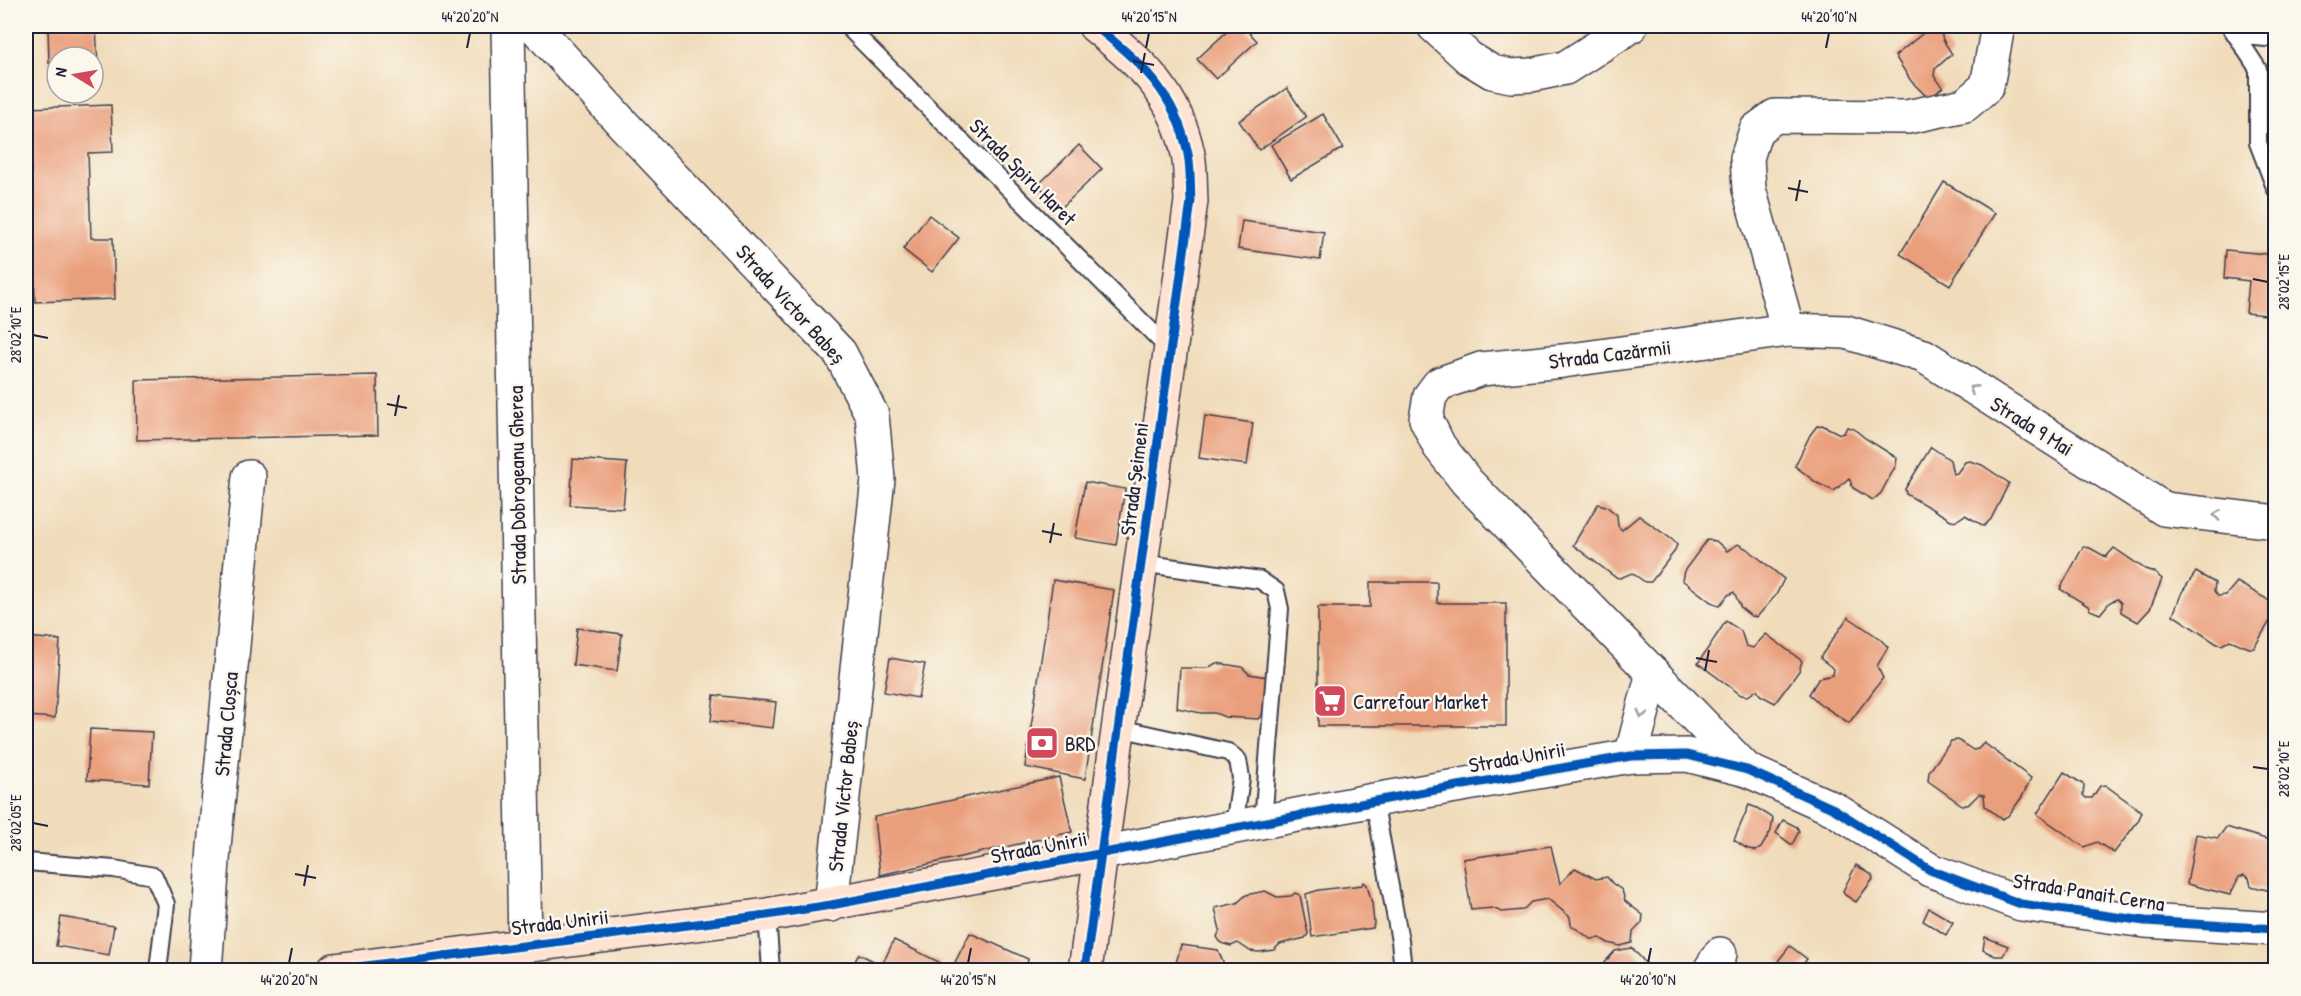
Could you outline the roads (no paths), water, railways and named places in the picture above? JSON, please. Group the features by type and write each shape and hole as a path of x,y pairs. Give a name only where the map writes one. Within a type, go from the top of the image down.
{"main road":[{"name":"Strada Șeimeni","path":"1085,970 1191,201 1188,156 1176,114 1154,79 1095,26"},
{"name":"Strada Unirii","path":"333,970 767,915 831,905 1102,853"}],"street":[{"name":"Strada Dobrogeanu Gherea","path":"508,26 525,944"},
{"name":"Strada Victor Babeș","path":"534,26 622,123 840,353 872,415 878,479 831,905"},
{"path":"1434,26 1469,58 1492,72 1511,76 1531,75 1565,68 1631,26"},
{"path":"1788,330 1749,189 1747,158 1756,130 1775,116 1907,117 1965,105 1987,86 1998,26"},
{"name":"Strada 9 Mai","path":"1788,330 1846,332 1924,356 2164,509 2276,522"},
{"name":"Strada Cazărmii","path":"1747,770 1467,482 1439,446 1426,419 1430,396 1439,384 1481,369 1563,361 1788,330"},
{"name":"Strada Cloșca","path":"206,970 214,848 249,477"},
{"path":"1631,756 1653,673"},
{"name":"Strada Unirii","path":"1102,853 1374,800 1631,756 1687,755 1747,770"},
{"name":"Strada Panait Cerna","path":"1747,770 1834,810 1930,870 2021,904 2145,921 2276,929"}],"lane":[{"name":"Strada Spiru Haret","path":"847,26 1169,349"},
{"path":"2233,30 2276,39"},
{"path":"2233,30 2258,69 2258,143 2276,190"},
{"path":"1141,563 1260,580 1276,591 1280,609 1249,824"},
{"path":"1119,728 1227,752 1238,760 1249,824"},
{"path":"1374,800 1400,941 1403,970"},
{"path":"27,862 114,869 154,876 166,904 158,970"},
{"path":"767,915 771,970"}],"place":[{"name":"Carrefour Market","path":"1330,701"},
{"name":"BRD","path":"1042,743"}]}
